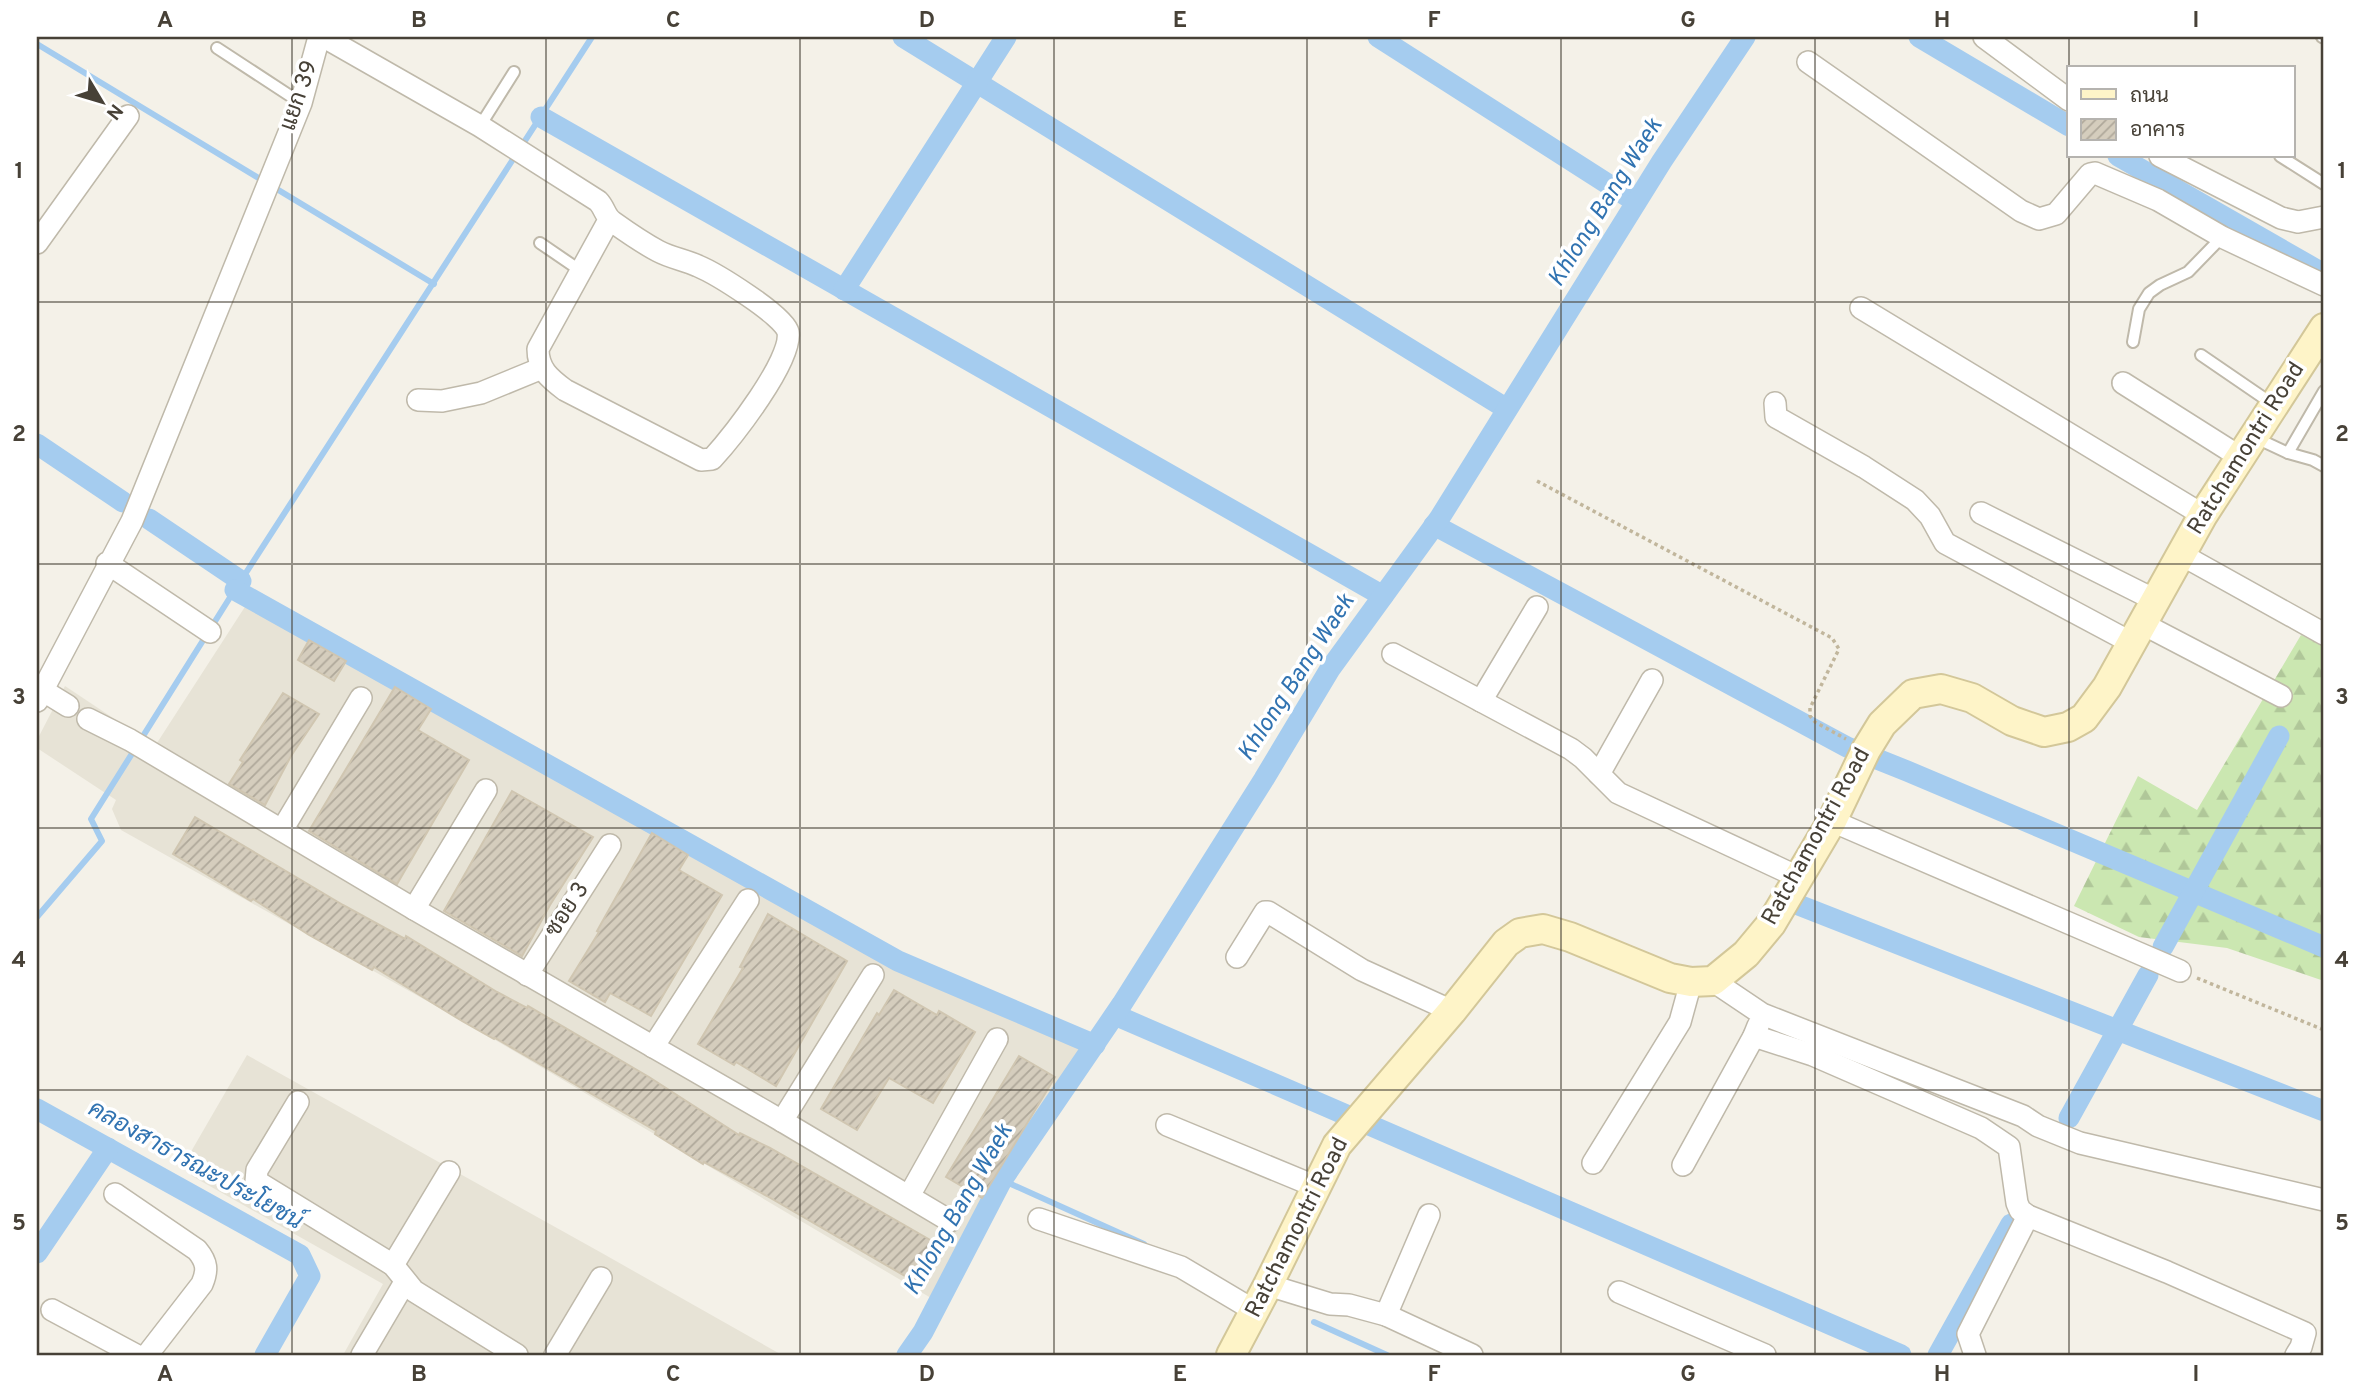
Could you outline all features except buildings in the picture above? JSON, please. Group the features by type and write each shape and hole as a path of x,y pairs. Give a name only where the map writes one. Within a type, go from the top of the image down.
{"street":[{"name":"แยก 39","path":"39,695 140,501 300,103 322,37"},
{"path":"322,37 480,126 538,162 598,201 609,220 656,250 721,278 772,313 785,326 788,333 783,361 728,442 712,459 701,460 565,390 547,376 538,361 538,349 609,220"},
{"path":"1984,37 2067,99"},
{"path":"1808,62 2021,211 2039,219 2056,214 2090,174 2095,173 2158,200 2222,237 2324,285"},
{"path":"37,243 128,116"},
{"path":"2164,158 2281,218 2298,222 2324,217"},
{"path":"1861,308 2203,515"},
{"name":"Ratchamontri Road","path":"1231,1355 1337,1145 1452,1011 1506,943 1520,933 1543,929 1570,937 1670,978 1702,982 1746,954 1771,924 1832,821 1866,750 1882,724 1913,694 1941,689 1972,698 2012,721 2044,732 2068,727 2084,718 2107,687 2203,515 2324,328"},
{"path":"418,400 442,401 481,393 542,368"},
{"path":"2123,383 2247,447"},
{"path":"1775,403 1776,417 1864,467 1915,500 1930,516 1944,543 2142,622"},
{"path":"1981,513 2142,622 2281,696"},
{"path":"2182,555 2324,634"},
{"path":"107,563 210,632"},
{"path":"1482,701 1537,607"},
{"path":"1393,654 1571,749 1618,793 1798,877"},
{"path":"1599,774 1652,680"},
{"path":"39,695 68,706"},
{"path":"282,831 361,698"},
{"path":"88,719 130,740 950,1221"},
{"path":"414,909 486,790"},
{"path":"1832,821 2180,971"},
{"name":"ซอย 3","path":"527,975 610,845"},
{"path":"653,1048 748,900"},
{"path":"1237,957 1259,919 1268,912 1362,970 1452,1011"},
{"path":"782,1121 873,975"},
{"path":"1593,1163 1702,982 1762,1014 1993,1104 2080,1143 2324,1200"},
{"path":"1683,1164 1754,1036 1762,1014"},
{"path":"1754,1036 1813,1055 1981,1128 2009,1147 2017,1203 2020,1210 2028,1216 2314,1334 2296,1355"},
{"path":"909,1196 997,1039"},
{"path":"298,1102 257,1170 256,1181 393,1265 414,1291 517,1355"},
{"path":"1981,1128 1993,1104"},
{"path":"1167,1125 1317,1187"},
{"path":"393,1265 449,1172"},
{"path":"115,1194 197,1250 205,1259 207,1272 202,1284 147,1355"},
{"path":"1386,1315 1429,1215"},
{"path":"1975,1355 1968,1334 2028,1216"},
{"path":"1039,1219 1181,1266 1255,1311"},
{"path":"555,1355 601,1278"},
{"path":"362,1355 405,1282"},
{"path":"1268,1285 1330,1304 1386,1315 1472,1355"},
{"path":"1619,1292 1720,1347 1765,1355"},
{"path":"52,1310 136,1355"}],"lane":[{"path":"217,48 300,103"},
{"path":"480,126 514,72"},
{"path":"2283,158 2324,184"},
{"path":"2133,342 2139,309 2149,293 2188,272 2222,237"},
{"path":"540,243 581,271"},
{"path":"2201,355 2274,405"},
{"path":"2288,453 2324,391"},
{"path":"2247,447 2288,453 2314,460 2324,466"}],"path":[{"path":"1537,481 1832,638 1839,649 1810,708 1810,716 1815,722 1866,750"},
{"path":"2180,971 2324,1030"}],"shaded area":[{"path":"250,599 898,961 1086,1050 931,1298 470,1025 121,830 112,809 116,800 37,748 37,740 65,686 155,746"},
{"path":"247,1055 782,1355 343,1355 383,1284 192,1176 185,1162"}],"green space":[{"path":"2301,635 2324,646 2324,981 2227,948 2139,937 2074,906 2138,776 2197,810"}],"waterway":[{"path":"37,917 102,841 91,819 229,599 592,37"},
{"path":"903,37 1507,409"},
{"path":"844,290 1006,37"},
{"path":"1378,37 1636,202"},
{"name":"Khlong Bang Waek","path":"907,1355 923,1332 1002,1180 1122,1004 1330,669 1439,519 1662,161 1745,37"},
{"path":"1919,37 2067,125"},
{"path":"37,44 434,284"},
{"path":"541,117 1383,596"},
{"path":"2121,158 2324,274"},
{"path":"37,444 123,502"},
{"path":"149,519 241,581"},
{"path":"1434,525 1847,747 2324,947"},
{"path":"235,590 898,961 1095,1045"},
{"path":"2163,947 2279,736"},
{"path":"1796,904 2324,1111"},
{"path":"2069,1118 2148,975"},
{"path":"1115,1015 1901,1355"},
{"name":"คลองสาธารณะประโยชน์","path":"37,1109 300,1255 310,1276 265,1355"},
{"path":"37,1253 108,1148"},
{"path":"1002,1180 1144,1244"},
{"path":"1938,1355 2011,1224"},
{"path":"1314,1322 1387,1355"}]}
